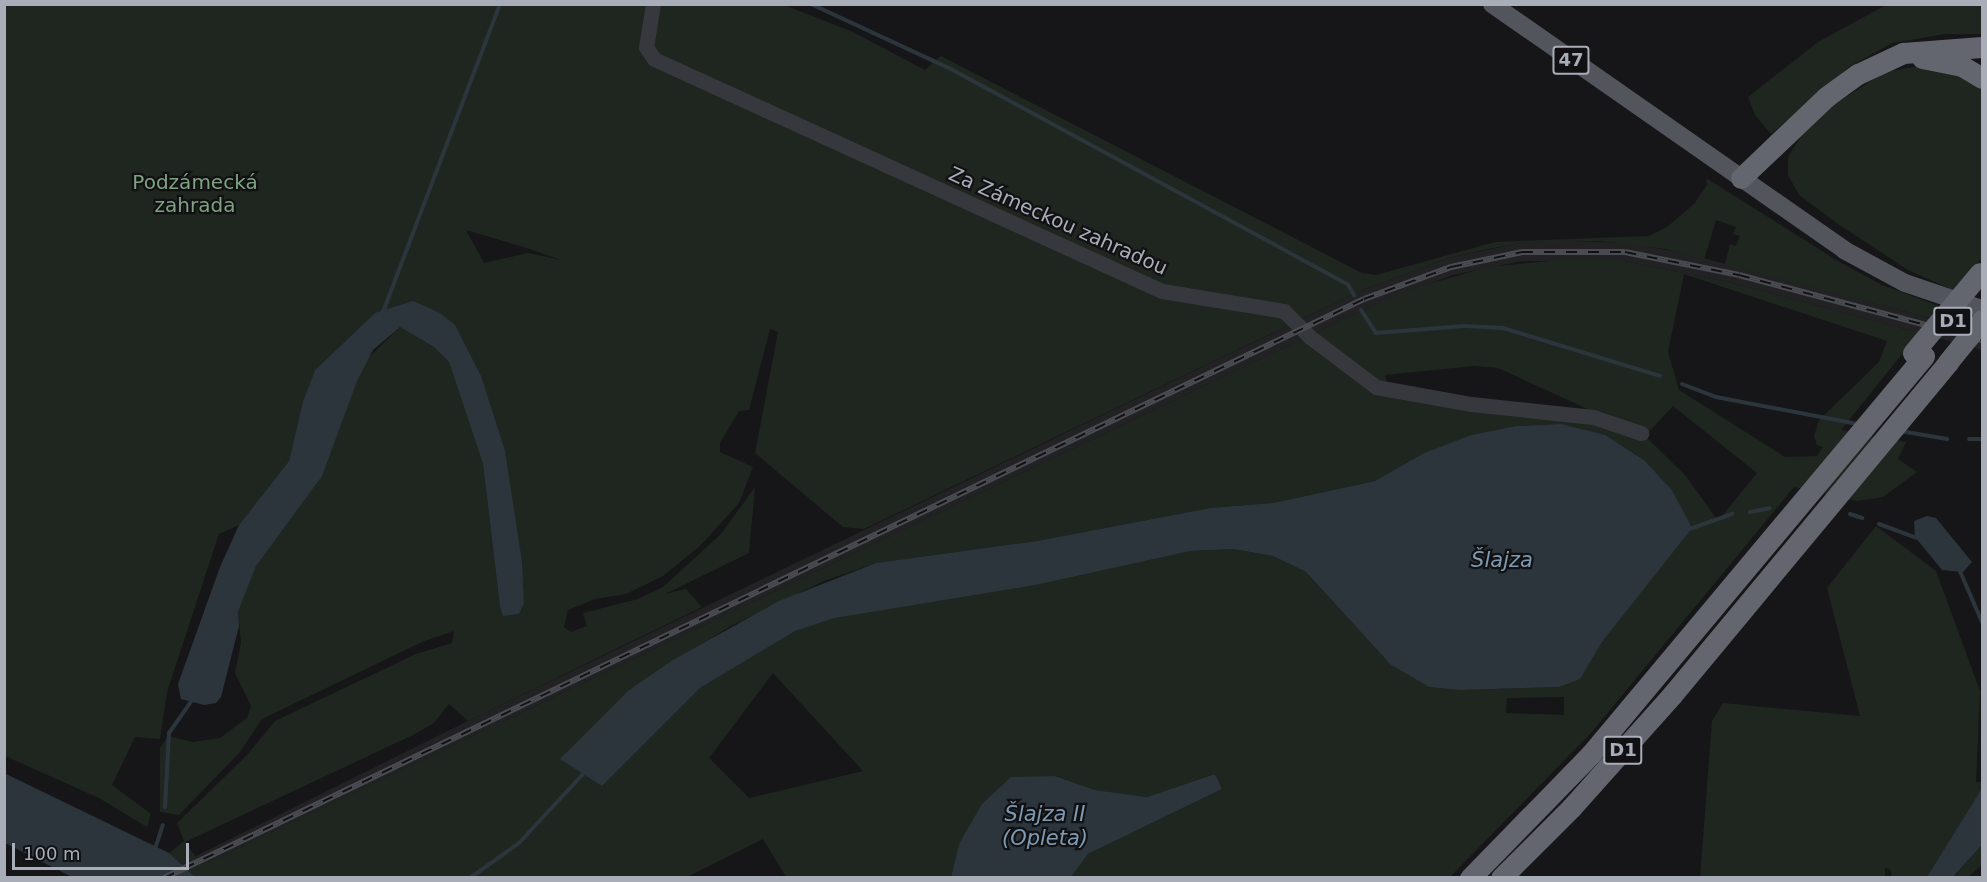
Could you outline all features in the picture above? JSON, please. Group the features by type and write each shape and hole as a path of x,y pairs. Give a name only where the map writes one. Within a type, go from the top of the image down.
{"highway":[{"path":"1741,178 1826,97 1875,65 1918,50 1983,47"},
{"path":"1875,65 1903,58 1935,59 1962,66 1983,78"},
{"name":"D1","path":"1470,878 1591,754 1982,276"},
{"name":"D1","path":"1501,878 1609,766 1763,586 1842,498 1953,364 1983,320"},
{"path":"1953,364 1983,336"}],"main road":[{"name":"47","path":"1492,4 1859,258 1920,289 1983,309"}],"street":[{"name":"Za Zámeckou zahradou","path":"653,4 646,47 654,59 1162,291 1284,311 1310,337 1376,387 1471,404 1593,417 1641,433"}],"shaded area":[{"path":"1571,241 1626,243 1684,253 1982,332 1982,350 1737,284 1624,261 1522,261 1453,275 1367,308 178,877 152,878 468,721 1360,291 1448,258 1521,243"}],"green space":[{"name":"Podzámecká zahrada","path":"4,5 784,5 853,32 925,70 941,56 1362,273 1376,275 1495,242 1649,236 1667,227 1694,204 1707,185 1706,178 1838,261 1882,285 1939,306 1930,318 1725,265 1730,244 1736,246 1740,236 1733,234 1736,227 1716,220 1704,260 1666,249 1599,241 1521,243 1483,250 1448,258 1360,291 864,529 843,527 755,453 778,332 770,329 749,410 739,411 720,443 720,452 753,467 739,503 700,546 663,576 626,594 595,599 568,610 564,627 571,632 587,626 583,613 638,599 663,587 721,534 755,487 749,553 665,594 686,589 702,607 468,721 449,704 434,723 413,735 185,842 196,857 207,863 1367,308 1412,289 1487,267 1571,259 1624,261 1737,284 1919,333 1841,430 1906,442 1898,459 1917,472 1883,497 1857,501 1794,487 1591,733 1450,877 1071,877 1088,854 1222,789 1215,774 1147,797 1095,790 1055,776 959,844 951,877 786,877 763,839 687,877 195,877 169,853 184,841 177,823 247,755 275,721 416,654 452,643 454,631 424,641 262,719 240,752 179,815 160,812 160,748 168,736 193,742 220,738 247,718 251,706 235,673 241,643 238,612 256,566 357,369 400,327 434,347 449,362 483,464 500,607 504,616 519,614 455,325 375,313 315,370 303,401 289,461 239,525 219,534 167,692 160,739 135,737 112,785 151,814 147,827 99,798 5,756","holes":["466,230 561,260 528,253 484,263","1684,274 1887,341 1879,362 1819,420 1814,436 1817,445 1823,447 1817,456 1785,457 1679,390 1668,352","1474,366 1498,368 1594,412 1504,404 1387,383 1385,375","1673,406 1757,473 1718,521 1686,476 1645,436","1561,424 1645,461 1672,490 1691,528 1602,642 1580,678 1559,687 1460,690 1429,687 1391,665 1306,572 1273,556 1233,549 1190,551 835,618 794,631 700,688 602,786 629,690 729,627 824,581 876,563 1037,541 1210,508 1273,503 1375,481 1424,453 1471,435 1516,426","773,673 863,771 749,798 709,758","1564,697 1564,715 1506,713 1507,698"]},
{"path":"1886,5 1982,5 1982,34 1945,34 1892,43 1849,67 1771,134 1755,115 1748,97 1818,42"},
{"path":"1931,64 1982,85 1982,259 1955,291 1908,270 1838,224 1799,195 1788,175 1788,157 1801,136 1832,106 1885,72"},
{"path":"1876,526 1936,571 1980,691 1976,782 1982,782 1982,788 1927,877 1892,877 1890,869 1885,868 1885,878 1700,878 1712,721 1723,703 1860,716 1827,588"},
{"path":"1982,845 1982,865 1968,877 1953,878"}],"water":[{"path":"413,301 440,313 455,325 481,376 505,451 522,562 524,603 519,614 503,616 500,607 483,464 449,362 434,347 400,327 373,350 357,381 322,476 256,566 238,612 239,626 221,697 216,703 204,705 181,699 178,684 220,567 239,525 289,461 303,401 315,370 375,313"},
{"name":"Šlajza","path":"1561,424 1605,435 1645,461 1672,490 1692,528 1602,642 1580,679 1559,687 1460,690 1429,687 1391,665 1306,572 1273,556 1233,549 1190,551 1035,585 835,618 795,631 700,688 602,786 560,759 629,690 673,660 779,601 876,563 1037,541 1210,508 1273,503 1375,481 1424,453 1471,435 1516,426"},
{"path":"1927,516 1936,518 1972,562 1963,572 1942,570 1915,537 1914,521"},
{"path":"4,773 169,853 195,877 72,877 5,843"},
{"name":"Šlajza II (Opleta)","path":"1215,774 1222,789 1088,854 1071,877 951,877 959,844 982,804 1011,777 1055,776 1095,790 1147,797"},
{"path":"1982,788 1982,845 1953,877 1927,877"}],"waterway":[{"path":"383,312 500,4"},
{"path":"811,4 951,69 1348,285 1354,295"},
{"path":"1361,310 1376,333 1465,326 1503,328 1660,376"},
{"path":"1682,384 1716,397 1857,424"},
{"path":"1900,431 1947,439"},
{"path":"1969,439 1982,439"},
{"path":"1750,512 1770,508"},
{"path":"1687,530 1732,514"},
{"path":"1850,514 1862,518"},
{"path":"1879,524 1917,538"},
{"path":"1959,569 1982,622"},
{"path":"165,807 169,733 191,701"},
{"path":"470,878 519,843 585,772"},
{"path":"155,849 163,825"}],"railway":[{"path":"164,878 1364,299 1451,267 1522,252 1625,252 1739,275 1982,340"}]}
